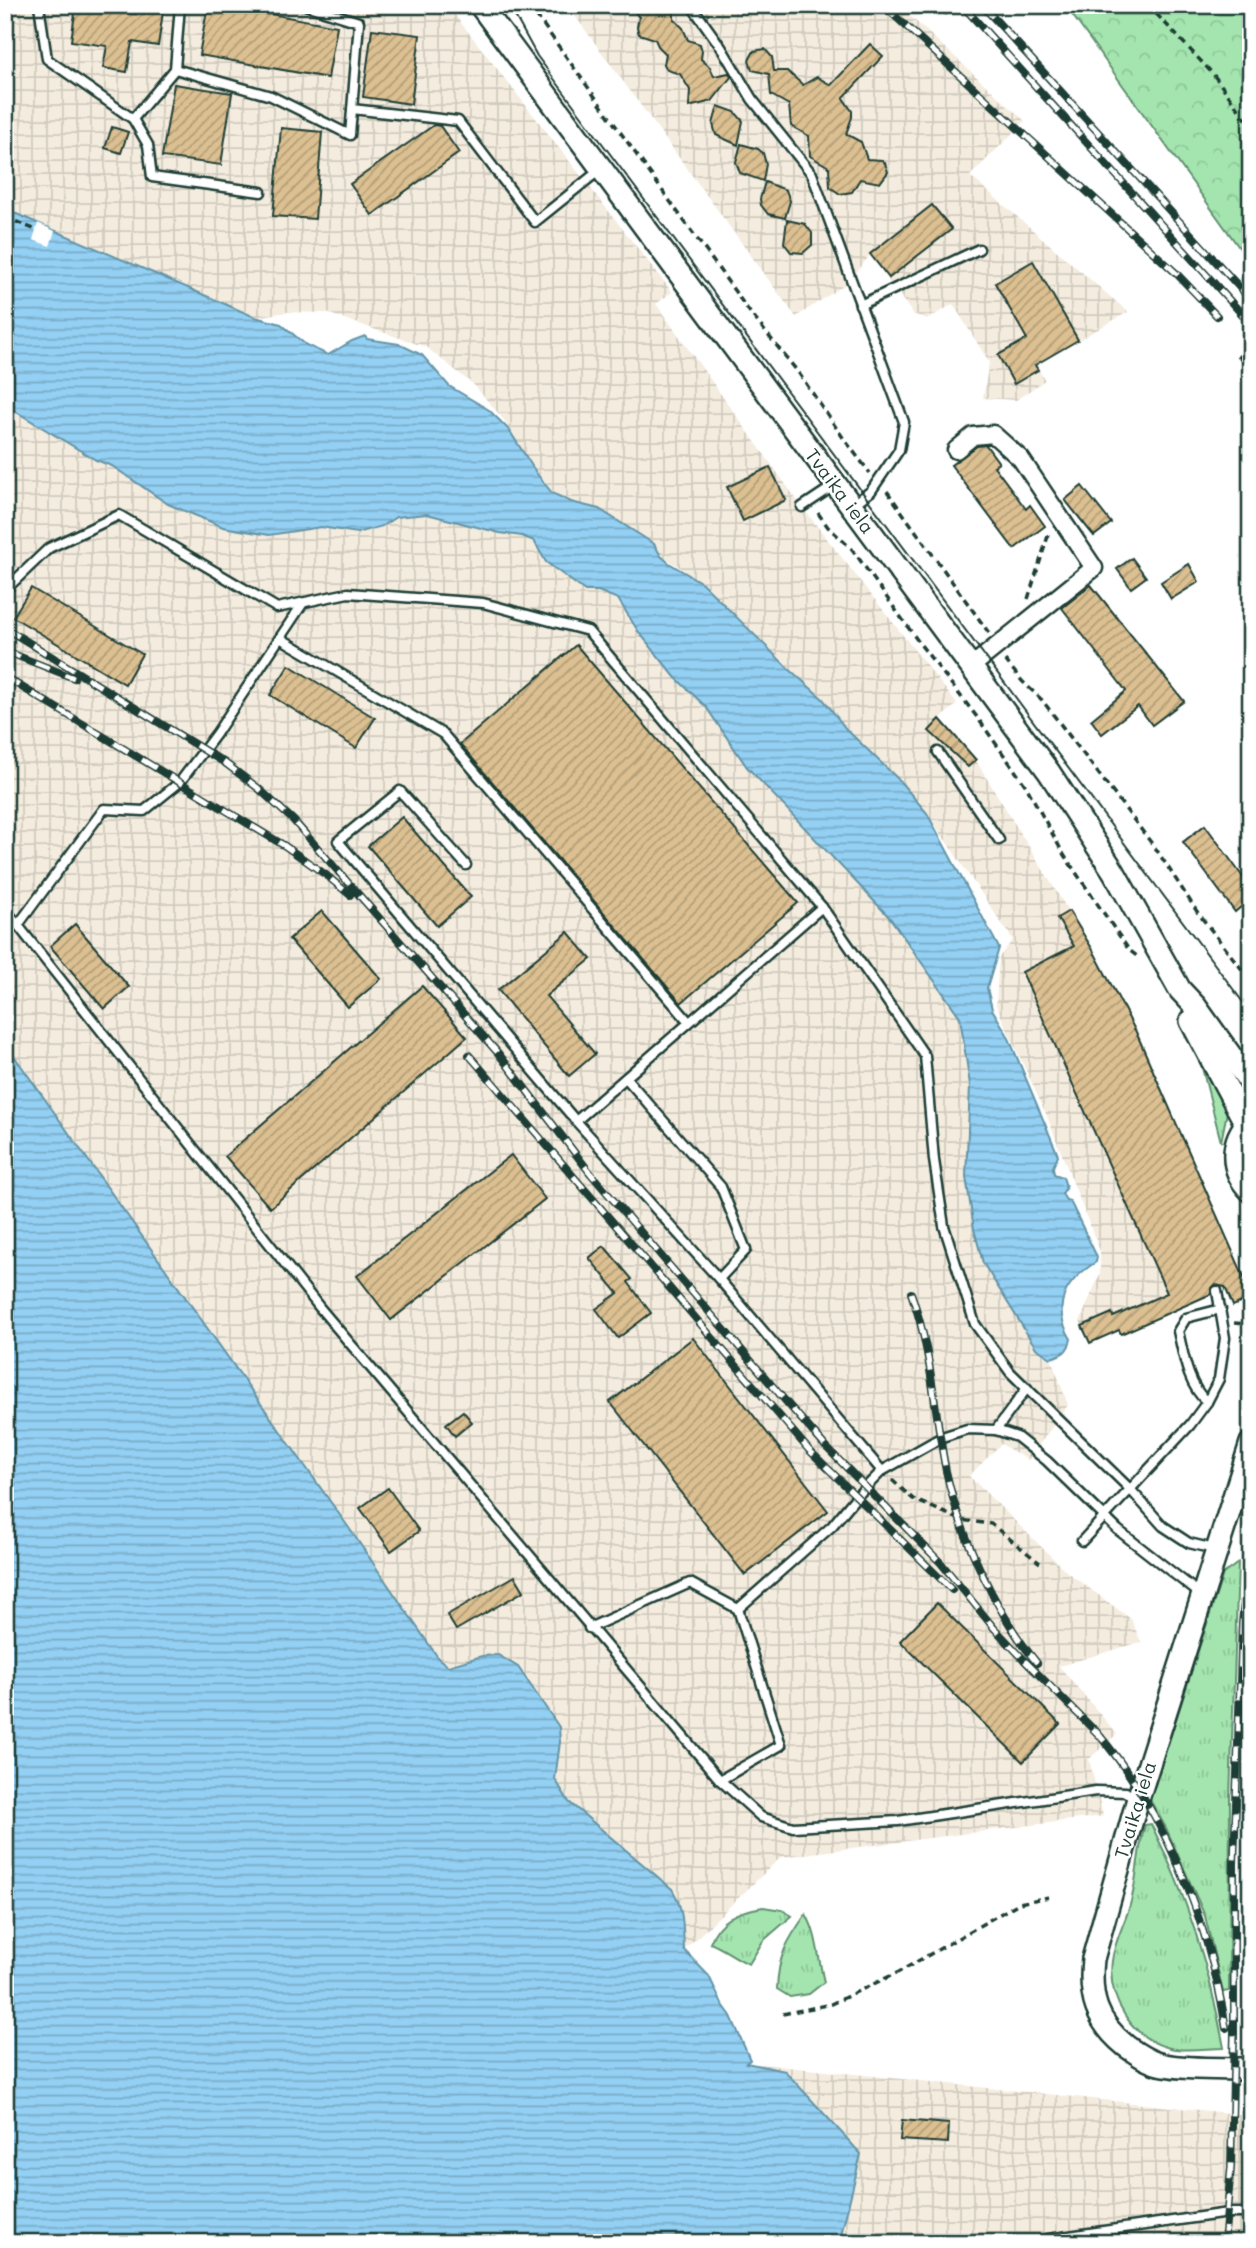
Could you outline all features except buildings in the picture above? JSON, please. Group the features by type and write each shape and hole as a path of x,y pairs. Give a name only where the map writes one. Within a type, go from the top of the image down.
{"street":[{"name":"Tvaika iela","path":"480,5 972,666 1082,820 1180,990 1196,1007 1251,1084"},
{"path":"956,450 973,436 993,434 1021,459 1094,568 972,666"},
{"name":"Tvaika iela","path":"1180,990 1185,1009 1248,1122 1236,1142 1234,1157 1237,1172 1251,1191"},
{"name":"Tvaika iela","path":"1251,1443 1137,1801 1093,1959 1092,1983 1098,2013 1109,2032 1138,2055 1163,2065 1251,2069"}],"lane":[{"path":"39,5 47,59 133,119 148,145 152,177 261,192"},
{"path":"133,119 175,69 180,5"},
{"path":"175,69 271,96 350,135 359,22 305,5"},
{"path":"691,5 721,47 752,99 812,174 904,422 899,450 871,491 852,506"},
{"path":"352,109 458,121 536,222 601,169"},
{"path":"860,305 979,249"},
{"path":"802,507 836,485"},
{"path":"5,590 49,548 119,515 277,608 348,593 483,603 588,631 822,907 925,1056 933,1160 944,1226 975,1324 1010,1371 1130,1489 1163,1526 1178,1538 1215,1550"},
{"path":"18,925 104,809 144,811 180,782 216,734 303,603"},
{"path":"280,638 443,734 689,1022"},
{"path":"938,752 999,840"},
{"path":"466,865 400,791 338,841 576,1121 719,1279 883,1471"},
{"path":"576,1121 822,907"},
{"path":"5,909 320,1308 720,1780 761,1816 793,1827 898,1821 1096,1791 1126,1792 1137,1801"},
{"path":"626,1078 721,1187 746,1251 719,1279"},
{"path":"1082,1541 1191,1424 1207,1402 1219,1379 1225,1338 1216,1291"},
{"path":"1207,1402 1198,1393 1187,1368 1178,1331 1186,1318 1221,1309"},
{"path":"996,1430 1027,1388"},
{"path":"738,1609 832,1526 856,1497 883,1471 942,1437 967,1429 996,1430 1017,1437 1151,1558 1202,1595"},
{"path":"589,1628 690,1583 738,1609 781,1745 720,1780"},
{"path":"1037,2243 1228,2213 1251,2213"}],"path":[{"path":"529,5 751,314 797,372 844,439 889,493 1022,681 1042,700 1156,849 1198,914 1251,981"},
{"path":"1147,5 1213,74 1251,126"},
{"path":"5,217 36,230"},
{"path":"1238,355 1251,370"},
{"path":"811,501 828,527 852,549 920,644 977,717 1026,786 1064,855 1129,950 1145,962"},
{"path":"1017,631 1057,512"},
{"path":"1232,1323 1251,1324"},
{"path":"883,1471 913,1499 961,1520 991,1524 1040,1563"},
{"path":"783,2014 831,2004 898,1972 1020,1903 1049,1897"}],"shaded area":[{"path":"5,5 447,5 672,292 656,304 802,507 957,704 940,719 975,759 1093,951 1136,1032 1245,1279 1121,1334 1118,1330 1090,1343 1080,1321 1100,1274 1100,1251 1046,1114 996,1005 999,957 1013,940 927,813 898,779 846,729 823,699 681,568 661,556 654,544 599,509 571,502 552,493 504,420 474,385 426,347 327,313 287,312 255,317 5,209"},
{"path":"567,5 898,5 1025,121 970,176 1128,312 1035,365 1045,380 1016,400 983,398 989,362 953,304 928,319 913,314 870,255 850,281 796,317"},
{"path":"5,405 96,460 269,535 321,527 357,533 382,526 396,517 427,514 534,541 547,562 585,591 597,591 618,599 638,631 675,677 706,707 747,767 890,918 960,1017 970,1085 966,1177 1036,1348 1051,1358 1068,1405 1028,1460 1001,1444 969,1476 1067,1572 1131,1619 1141,1642 1059,1666 1117,1734 1089,1759 1103,1816 781,1857 684,1950 682,1911 672,1889 569,1802 555,1779 560,1742 455,1665 448,1666 439,1659 5,1043"},
{"path":"749,2063 1247,2115 1251,2154 1251,2243 839,2243 861,2153 785,2071"}],"green space":[{"path":"1068,5 1251,5 1251,264 1068,9"},
{"path":"1203,1059 1210,1082 1227,1112 1221,1142 1200,1060"},
{"path":"1238,1563 1230,1798 1229,1991 1223,1992 1205,1916 1166,1828 1150,1800 1223,1574"},
{"path":"1151,1824 1176,1879 1196,1933 1224,2048 1183,2050 1156,2043 1134,2027 1118,2003 1111,1975 1113,1954 1133,1895 1145,1825"},
{"path":"763,1907 782,1910 792,1916 763,1941 749,1964 710,1943 719,1927 730,1917"},
{"path":"806,1914 815,1939 824,1982 809,1994 790,1997 777,1989 779,1967 789,1941"}],"water":[{"path":"5,209 255,317 281,324 306,345 328,355 365,336 367,339 399,344 422,355 449,386 489,410 509,430 552,493 571,502 599,509 654,544 669,563 702,583 823,699 846,729 898,779 927,813 999,948 987,988 992,1009 1008,1036 1058,1155 1053,1167 1054,1174 1063,1177 1066,1187 1062,1194 1070,1201 1097,1257 1096,1262 1076,1277 1064,1295 1062,1315 1071,1339 1064,1352 1051,1358 1036,1348 983,1263 974,1229 966,1177 970,1085 960,1017 890,918 747,767 706,707 675,677 638,631 618,599 598,591 585,591 546,562 534,541 427,514 396,517 382,526 357,533 321,527 269,535 223,527 168,504 112,466 96,460 5,405"},
{"path":"5,1043 439,1659 448,1666 482,1656 498,1655 518,1667 559,1727 560,1742 555,1779 569,1802 672,1889 681,1911 684,1950 709,1976 731,2016 750,2060 746,2063 785,2071 861,2154 839,2243 5,2243"}],"pier":[{"path":"38,223 55,231 50,246 33,240"}],"tram line":[{"path":"509,5 537,56 1251,1013"}],"railway":[{"path":"883,5 1176,273 1217,316"},
{"path":"939,5 946,11"},
{"path":"962,5 1251,324"},
{"path":"982,5 1251,300"},
{"path":"5,628 225,763 293,820 498,1053 591,1174 788,1404 826,1447 941,1563 994,1628 1030,1666"},
{"path":"5,651 74,678"},
{"path":"5,677 285,846 350,895"},
{"path":"469,1055 809,1450 952,1590"},
{"path":"911,1293 924,1337 946,1471 960,1521 981,1572 1007,1621 1037,1663"},
{"path":"1224,2243 1231,2168 1234,1864 1242,1623 1251,1538"},
{"path":"1025,1661 1101,1737"},
{"path":"1094,1729 1142,1795 1180,1870 1208,1948 1226,2028"}]}
